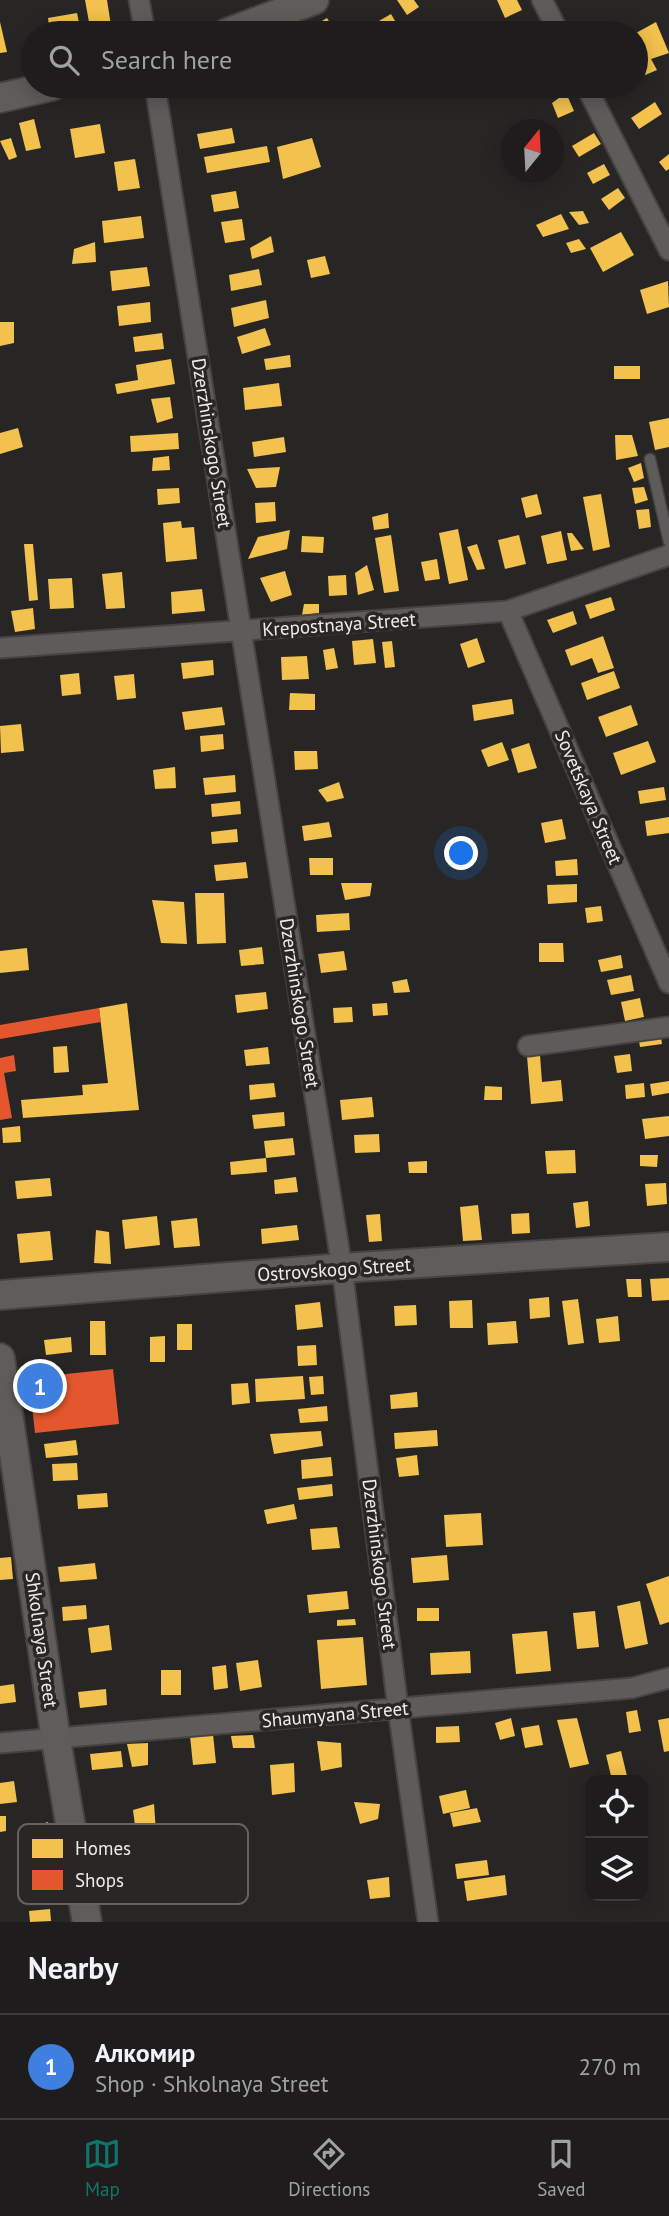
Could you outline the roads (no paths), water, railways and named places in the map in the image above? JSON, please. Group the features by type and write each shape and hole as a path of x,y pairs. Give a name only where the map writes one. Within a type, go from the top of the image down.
{"street":[{"path":"139,0 143,21"},
{"path":"259,21 314,0"},
{"path":"542,0 553,21"},
{"path":"0,98 21,93"},
{"name":"Dzerzhinskogo Street","path":"157,98 342,1268 428,1922"},
{"path":"592,98 669,250"},
{"name":"Krepostnaya Street","path":"0,648 508,611 669,555"},
{"name":"Sovetskaya Street","path":"508,611 669,983"},
{"path":"528,1046 669,1027"},
{"name":"Ostrovskogo Street","path":"0,1295 342,1268 669,1247"},
{"name":"Shkolnaya Street","path":"0,1358 70,1824"},
{"name":"Shaumyana Street","path":"0,1743 632,1688 669,1678"},
{"name":"Shkolnaya Street","path":"83,1904 86,1922"}],"lane":[{"path":"650,459 669,542"}],"place":[{"name":"Алкомир","path":"40,1386"}]}
